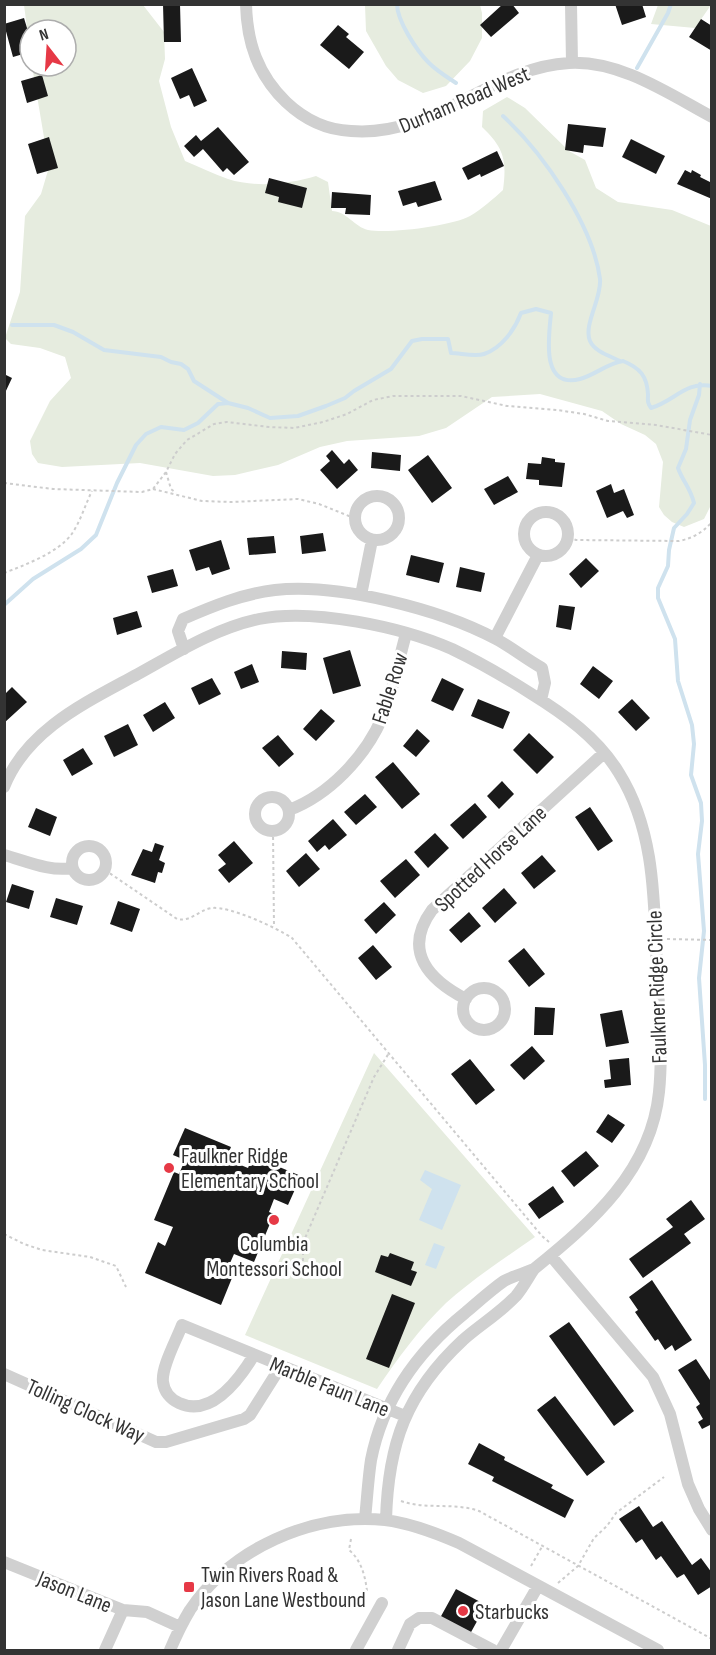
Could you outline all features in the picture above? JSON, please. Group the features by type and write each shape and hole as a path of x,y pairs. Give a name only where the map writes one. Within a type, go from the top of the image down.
{"street":[{"name":"Durham Road West","path":"246,4 247,30 251,46 257,63 276,92 305,117 343,131 367,133 410,125 517,76 552,65 572,63 621,71 643,80 711,117"},
{"path":"571,4 572,63"},
{"path":"369,497 386,497 393,502 400,517 398,527 384,540 372,540 361,535 356,527 354,518 356,510 362,501 369,497"},
{"path":"552,512 559,515 568,528 569,537 565,547 558,553 547,557 538,555 528,547 524,538 524,530 528,520 534,514 552,512"},
{"path":"362,596 372,540"},
{"path":"495,638 538,555"},
{"path":"184,649 178,631 183,619 230,600 252,594 288,590 330,591 412,607 495,638 542,669 545,683 541,700"},
{"name":"Faulkner Ridge Circle","path":"4,787 19,759 52,724 80,706 184,649 240,624 280,616 326,616 406,634 449,648 474,660 541,700 585,731 618,771 628,789 638,811 650,862 655,940 661,1055 659,1093 650,1133 630,1175 618,1190 555,1252 534,1269 516,1296 445,1357 429,1377 405,1416 395,1445 389,1474 386,1520"},
{"name":"Fable Row","path":"273,831 281,829 286,824 289,810 314,798 336,780 371,739 382,718 390,694 406,634"},
{"name":"Spotted Horse Lane","path":"466,999 448,990 426,969 419,943 424,922 432,910 604,753"},
{"path":"273,831 264,830 257,824 254,814 257,804 266,797 278,797 289,810"},
{"path":"90,845 102,851 106,856 105,870 96,879 86,880 76,874 72,868 72,860 77,850 90,845"},
{"path":"4,855 52,868 63,870 72,868"},
{"path":"555,1252 652,1377 670,1414 688,1484 711,1530"},
{"name":"Faulkner Ridge Circle","path":"365,1519 371,1459 387,1409 409,1370 433,1341 506,1280 534,1269"},
{"name":"Marble Faun Lane","path":"254,1355 242,1374 226,1392 203,1404 193,1407 181,1404 171,1399 165,1390 162,1380 165,1367 182,1325 405,1416"},
{"name":"Tolling Clock Way","path":"4,1374 156,1442 166,1442 244,1419 250,1414 281,1366"},
{"path":"170,1650 191,1608 235,1563 284,1536 317,1525 365,1519 386,1520 438,1534 459,1543 658,1650"},
{"name":"Jason Lane","path":"4,1562 123,1610 147,1612 180,1627"},
{"path":"501,1650 538,1586"},
{"path":"356,1650 382,1603"},
{"path":"105,1650 123,1610"},
{"path":"398,1650 410,1624 419,1618 432,1618 493,1650"}],"path":[{"path":"153,489 166,472 175,454 187,440 214,424 226,422 269,428 294,428 323,422 347,414 373,400 393,396 461,396 516,407 584,414 608,421 697,431 711,435"},
{"path":"166,472 171,489 178,495"},
{"path":"4,483 22,487 128,493 153,489 202,501 298,499 319,504 354,518"},
{"path":"4,573 21,567 60,546 72,534 92,491"},
{"path":"569,537 576,540 679,541 690,539 702,532 711,522"},
{"path":"273,831 274,928"},
{"path":"105,870 177,919 190,919 202,911 218,908 248,916 292,938 555,1252"},
{"path":"655,940 711,940"},
{"path":"303,1261 303,1243 374,1077 389,1053"},
{"path":"4,1234 42,1250 90,1257 116,1266 126,1287"},
{"path":"560,1582 578,1566 594,1538 607,1526 616,1513 664,1477"},
{"path":"399,1501 422,1506 452,1505 479,1510 711,1639"},
{"path":"351,1539 349,1550 359,1562 367,1591"},
{"path":"531,1567 543,1545"},
{"path":"540,1616 545,1608"}],"shaded area":[{"path":"24,5 143,5 164,32 165,59 159,81 171,127 185,161 238,182 284,183 316,176 328,182 332,211 342,214 368,230 405,230 461,220 479,210 503,190 502,155 495,141 482,127 483,111 507,97 525,108 569,151 585,160 596,188 618,202 672,210 711,226 711,505 704,519 684,527 672,522 664,515 659,507 663,462 656,444 645,435 621,424 602,411 540,394 492,397 446,428 419,436 347,441 320,447 278,465 235,475 213,476 140,463 62,467 38,463 32,454 30,441 50,401 71,378 65,357 40,348 11,344 5,338 20,292 25,216 41,194 49,167 34,78 78,78 78,18 26,18"},
{"path":"365,5 480,5 482,38 470,61 446,86 423,93 398,80 386,66 366,31"},
{"path":"658,5 711,5 695,28 651,24"},
{"path":"374,1053 535,1237 446,1303 409,1344 377,1389 245,1335"}],"water":[{"path":"425,1170 461,1185 442,1230 419,1220 432,1189 420,1180"},
{"path":"434,1243 445,1247 436,1269 425,1265"}],"building":[{"path":"163,4 180,4 181,42 164,42"},
{"path":"503,4 512,4 519,13 491,37 480,25"},
{"path":"615,4 642,4 646,17 622,25"},
{"path":"701,19 712,26 712,51 689,37"},
{"path":"18,20 18,56 13,57 4,24"},
{"path":"338,25 349,34 346,37 364,52 349,69 320,45"},
{"path":"192,68 207,101 194,107 189,95 180,99 171,78"},
{"path":"43,78 48,96 27,103 21,81"},
{"path":"568,124 606,128 603,147 584,145 583,153 565,150"},
{"path":"218,127 249,162 234,175 227,168 223,172 203,149 194,157 184,146 196,135 201,141"},
{"path":"49,137 58,168 37,174 28,144"},
{"path":"631,139 665,156 656,174 622,157"},
{"path":"497,151 504,166 481,177 480,174 468,180 462,168"},
{"path":"685,170 691,173 692,170 712,183 712,199 677,184"},
{"path":"269,178 307,188 302,208 278,202 279,197 265,193"},
{"path":"435,181 442,200 418,207 416,202 403,206 398,191"},
{"path":"332,192 371,195 370,215 345,214 346,208 331,208"},
{"path":"4,374 12,378 4,395"},
{"path":"332,450 344,464 349,459 358,470 337,489 320,470 330,461 326,456"},
{"path":"372,452 401,455 400,471 371,468"},
{"path":"428,455 452,488 432,503 408,470"},
{"path":"542,457 565,463 562,487 539,485 539,480 526,479 528,463 541,464"},
{"path":"508,476 518,492 494,505 484,489"},
{"path":"611,484 614,493 624,489 634,515 627,518 623,511 607,518 596,491"},
{"path":"323,533 326,551 302,554 300,536"},
{"path":"274,536 276,553 249,555 247,538"},
{"path":"221,540 230,569 212,575 209,567 196,571 189,550"},
{"path":"411,555 444,563 439,583 406,575"},
{"path":"586,558 599,571 581,588 569,574"},
{"path":"460,567 485,573 481,592 456,587"},
{"path":"173,569 178,586 152,593 147,576"},
{"path":"559,605 575,607 571,630 556,627"},
{"path":"137,611 142,627 117,635 113,618"},
{"path":"350,650 361,686 333,694 323,658"},
{"path":"282,651 307,653 306,670 281,668"},
{"path":"252,664 259,682 241,689 234,672"},
{"path":"593,666 613,681 599,699 580,684"},
{"path":"212,678 221,694 199,705 191,688"},
{"path":"442,678 464,689 453,711 431,701"},
{"path":"12,687 27,702 4,723 4,695"},
{"path":"478,699 510,712 503,729 471,716"},
{"path":"632,699 650,718 636,731 618,712"},
{"path":"165,702 175,718 153,732 143,715"},
{"path":"321,709 335,721 316,741 303,729"},
{"path":"128,724 138,745 114,757 104,736"},
{"path":"417,729 430,741 416,757 403,746"},
{"path":"529,733 554,757 537,774 513,750"},
{"path":"278,735 294,754 279,767 262,748"},
{"path":"83,748 93,764 72,776 63,760"},
{"path":"393,762 420,794 402,809 375,777"},
{"path":"502,781 514,794 499,809 487,796"},
{"path":"365,794 377,807 356,825 344,812"},
{"path":"475,803 487,817 463,839 450,825"},
{"path":"590,807 613,841 598,851 575,817"},
{"path":"36,808 57,817 50,836 28,827"},
{"path":"333,819 347,835 329,850 325,845 317,852 308,841"},
{"path":"435,833 449,848 428,868 414,852"},
{"path":"234,841 253,863 229,883 218,870 226,864 218,855"},
{"path":"155,843 164,846 159,860 165,863 162,873 158,872 155,883 131,875 143,849 152,852"},
{"path":"306,853 320,869 299,887 286,871"},
{"path":"542,855 556,871 534,889 521,873"},
{"path":"406,859 420,875 395,898 380,881"},
{"path":"12,884 34,891 29,909 6,902"},
{"path":"504,888 517,903 495,923 482,908"},
{"path":"56,898 83,906 77,925 50,917"},
{"path":"118,901 140,909 132,932 110,924"},
{"path":"384,902 396,915 376,934 364,920"},
{"path":"469,912 481,926 461,943 449,930"},
{"path":"373,945 392,967 376,980 358,958"},
{"path":"524,948 545,974 529,987 508,961"},
{"path":"535,1007 555,1008 553,1035 534,1035"},
{"path":"622,1010 629,1043 606,1047 600,1014"},
{"path":"532,1046 545,1061 524,1080 510,1065"},
{"path":"629,1058 631,1085 605,1088 604,1080 611,1079 609,1060"},
{"path":"470,1059 495,1090 476,1105 451,1074"},
{"path":"608,1114 625,1125 612,1143 596,1132"},
{"path":"185,1128 231,1147 226,1159 248,1168 253,1156 301,1176 288,1205 274,1199 269,1212 274,1214 254,1262 234,1254 227,1270 234,1273 221,1305 145,1273 158,1242 165,1246 173,1227 154,1220 174,1172 179,1174 185,1160 173,1155"},
{"path":"586,1151 599,1166 574,1187 561,1171"},
{"path":"553,1186 564,1202 539,1219 528,1204"},
{"path":"691,1200 705,1219 684,1234 691,1243 643,1278 629,1259 673,1227 666,1219"},
{"path":"390,1253 414,1262 411,1270 417,1272 411,1286 375,1272 381,1255 388,1257"},
{"path":"652,1280 692,1340 675,1351 672,1345 665,1350 658,1339 655,1341 635,1312 638,1310 629,1297"},
{"path":"392,1294 415,1303 389,1368 366,1359"},
{"path":"569,1322 634,1411 614,1426 549,1336"},
{"path":"696,1359 712,1383 712,1424 702,1429 698,1422 703,1419 696,1407 700,1404 678,1370"},
{"path":"555,1396 605,1462 587,1476 537,1410"},
{"path":"479,1443 505,1457 504,1460 553,1485 551,1488 574,1500 565,1518 492,1481 494,1477 468,1464"},
{"path":"639,1506 653,1527 662,1521 692,1565 701,1558 712,1573 712,1586 698,1595 684,1574 677,1578 661,1556 656,1560 642,1539 636,1543 619,1519"},
{"name":"Starbucks","path":"456,1589 486,1605 470,1634 440,1618"}],"waterway":[{"path":"397,4 400,19 424,58 456,83"},
{"path":"637,68 671,4"},
{"path":"503,116 534,149 564,191 588,236 600,279 589,327 590,341 599,351 620,361"},
{"path":"4,605 33,579 81,549 96,535 117,483 136,445 146,434 161,427 184,430 198,423 218,404 228,403 248,408 270,418 298,416 345,398 391,369 412,341 448,339 451,353 484,354 497,347 507,337 521,313 536,309 551,313 550,358 558,376 567,380 580,379 623,361 642,373 651,408 694,386 712,386"},
{"path":"12,325 54,325 73,332 104,350 161,357 181,364 188,369 194,381 228,403"},
{"path":"700,384 699,395 690,420 686,449 678,468 694,503 674,528 668,566 658,588 658,598 675,639 678,681 692,725 694,744 691,775 701,803 702,821 698,854 704,931 699,978 705,1099"}],"place":[{"name":"Faulkner Ridge Elementary School","path":"169,1168"},
{"name":"Columbia Montessori School","path":"274,1220"},
{"name":"Twin Rivers Road & Jason Lane Westbound","path":"189,1587"},
{"name":"Starbucks","path":"463,1611"}]}
